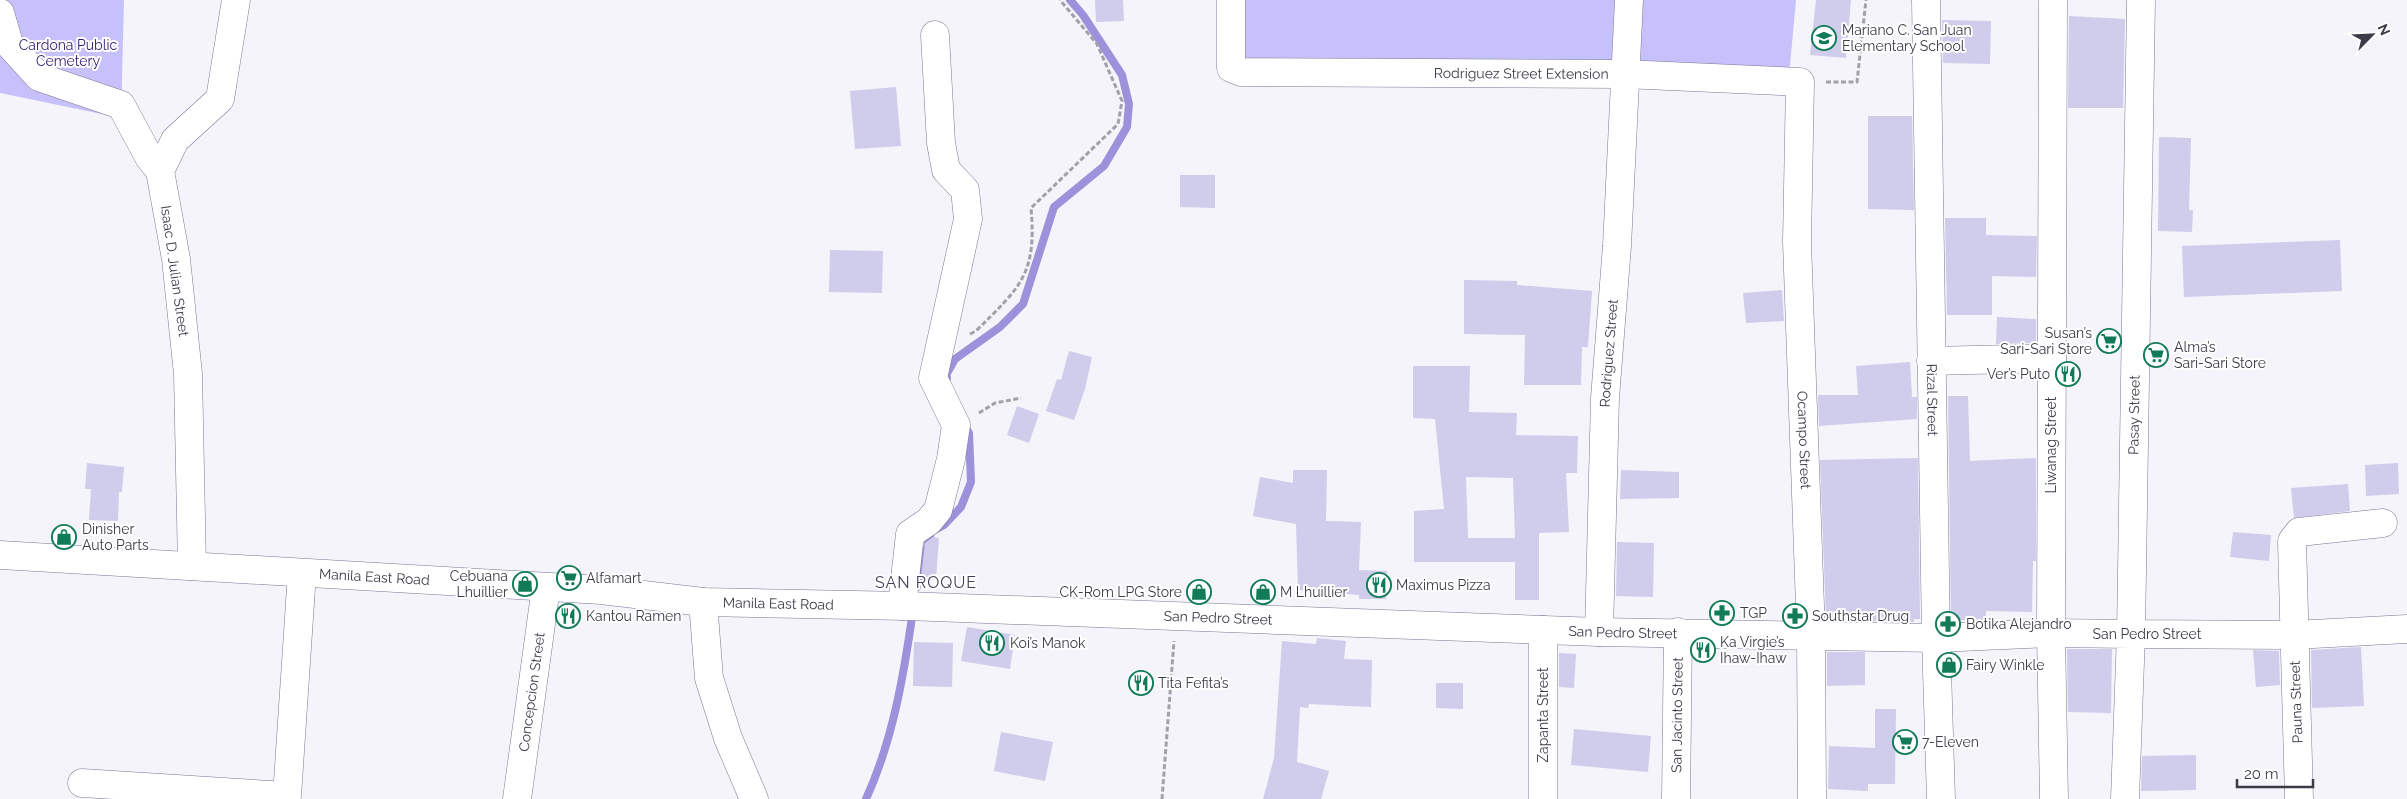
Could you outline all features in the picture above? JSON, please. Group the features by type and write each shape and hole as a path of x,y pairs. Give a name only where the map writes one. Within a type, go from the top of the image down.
{"street":[{"path":"0,13 10,44 39,77 121,105 149,157 160,171 175,140 220,99 236,0"},
{"name":"Rodriguez Street Extension","path":"1231,0 1231,68 1241,72 1624,74 1800,82"},
{"name":"Rodriguez Street","path":"1599,632 1605,398 1617,246 1629,0"},
{"name":"Rizal Street","path":"1926,0 1936,638 1941,799"},
{"name":"Liwanag Street","path":"2053,0 2051,633 2054,799"},
{"name":"Pasay Street","path":"2125,799 2131,634 2141,0"},
{"path":"912,607 910,534 929,521 938,510 952,459 956,425 933,378 968,219 965,190 946,170 941,143 935,35"},
{"name":"Ocampo Street","path":"1800,82 1797,242 1811,634 1812,799"},
{"name":"Isaac D. Julian Street","path":"160,171 176,259 188,374 192,566"},
{"path":"1931,360 2052,358"},
{"name":"Pauna Street","path":"2299,799 2292,541 2299,532 2383,523"},
{"name":"Manila East Road","path":"0,555 601,590 703,602 912,607"},
{"path":"82,783 287,796 302,573"},
{"name":"Concepcion Street","path":"517,799 546,587"},
{"path":"703,602 709,678 728,738 754,799"},
{"name":"San Pedro Street","path":"912,607 1599,632 1811,634 1936,638 2051,633 2294,635 2407,629"},
{"name":"Zapanta Street","path":"1543,630 1543,799"},
{"name":"San Jacinto Street","path":"1676,799 1678,632"}],"path":[{"path":"938,350 976,331 1013,295 1027,272 1033,234 1031,208 1118,124 1122,101 1112,74 1097,44 1060,0"},
{"path":"1857,82 1866,0"},
{"path":"978,414 995,403 1022,398"},
{"path":"1162,799 1176,616"}],"green space":[{"name":"Cardona Public Cemetery","path":"0,0 124,0 121,118 0,93"},
{"path":"1240,0 1796,0 1789,76 1238,63"}],"building":[{"path":"1095,0 1123,0 1124,21 1096,22"},
{"path":"1816,0 1851,0 1846,58 1810,55"},
{"path":"2069,16 2125,19 2123,108 2068,108"},
{"path":"1942,20 1991,21 1990,64 1943,63"},
{"path":"896,87 901,146 855,149 850,91"},
{"path":"1868,116 1912,116 1914,210 1868,209"},
{"path":"2159,137 2191,138 2189,210 2193,210 2192,232 2158,231"},
{"path":"1180,175 1215,175 1215,208 1180,207"},
{"path":"1945,218 1986,218 1986,235 2037,236 2036,277 1992,276 1992,315 1947,315"},
{"path":"2340,240 2342,291 2184,297 2182,246"},
{"path":"830,250 883,251 882,293 829,292"},
{"path":"1464,280 1517,281 1517,285 1592,291 1588,347 1582,347 1581,385 1524,385 1525,335 1464,334"},
{"path":"1782,290 1784,321 1746,323 1743,293"},
{"path":"1997,317 2036,319 2036,343 1996,344"},
{"path":"1069,351 1092,357 1085,389 1074,420 1046,411 1057,379 1061,380"},
{"path":"1910,362 1912,397 1917,397 1917,419 1819,426 1818,395 1858,395 1856,366"},
{"path":"1413,366 1470,366 1469,412 1517,413 1516,435 1578,436 1577,473 1566,473 1569,532 1539,533 1539,600 1515,600 1515,562 1414,562 1414,511 1444,509 1435,419 1413,418","holes":["1466,477 1513,478 1515,538 1468,538"]},
{"path":"1948,396 1968,396 1970,461 2036,458 2036,561 2033,561 2032,612 1986,611 1986,620 1951,620"},
{"path":"1017,406 1039,414 1029,443 1007,435"},
{"path":"1918,458 1920,619 1914,619 1914,622 1826,620 1820,460"},
{"path":"87,463 124,467 122,492 119,492 118,521 89,520 91,489 85,489"},
{"path":"2398,463 2399,494 2366,496 2365,465"},
{"path":"1293,470 1327,470 1326,521 1361,522 1359,570 1387,571 1386,599 1359,599 1359,595 1298,590 1296,524 1253,516 1260,477 1293,483"},
{"path":"1621,470 1679,472 1679,498 1620,499"},
{"path":"2348,484 2350,511 2294,518 2291,488"},
{"path":"2233,532 2271,535 2269,561 2230,557"},
{"path":"933,537 939,538 936,579 921,578 925,543"},
{"path":"1617,542 1654,543 1653,597 1616,596"},
{"path":"967,627 1015,635 1010,669 961,661"},
{"path":"1317,638 1346,641 1344,659 1372,660 1371,707 1309,704 1308,708 1300,707 1297,762 1329,771 1321,799 1263,799 1274,758 1282,641 1316,644"},
{"path":"914,642 953,643 952,687 913,686"},
{"path":"2361,647 2364,706 2312,708 2311,650"},
{"path":"2067,649 2112,649 2111,713 2068,712"},
{"path":"2253,650 2279,651 2280,685 2256,687"},
{"path":"1827,652 1865,652 1865,685 1827,686"},
{"path":"1559,653 1576,654 1574,688 1559,687"},
{"path":"1436,683 1463,683 1463,709 1436,708"},
{"path":"1875,709 1896,709 1895,784 1868,784 1868,791 1828,789 1829,746 1875,748"},
{"path":"1574,729 1651,736 1648,772 1571,765"},
{"path":"1001,732 1053,742 1045,781 994,771"},
{"path":"2196,755 2196,790 2141,791 2142,756"}],"waterway":[{"path":"947,378 946,375 955,359 1000,327 1023,304 1054,207 1104,166 1127,127 1129,104 1122,75 1083,15 1070,0"},
{"path":"917,587 931,532 944,525 961,507 971,482 969,433 963,423"},
{"path":"866,799 883,754 896,706 913,610"}],"place":[{"name":"Mariano C. San Juan Elementary School","path":"1824,38"},
{"name":"Susan’s Sari-Sari Store","path":"2109,341"},
{"name":"Alma’s Sari-Sari Store","path":"2156,355"},
{"name":"Ver’s Puto","path":"2068,374"},
{"name":"Dinisher Auto Parts","path":"64,537"},
{"name":"Alfamart","path":"569,578"},
{"name":"Cebuana Lhuillier","path":"525,584"},
{"name":"Maximus Pizza","path":"1379,585"},
{"name":"CK-Rom LPG Store","path":"1199,592"},
{"name":"M Lhuillier","path":"1263,592"},
{"name":"TGP","path":"1722,613"},
{"name":"Kantou Ramen","path":"568,616"},
{"name":"Southstar Drug","path":"1795,616"},
{"name":"Botika Alejandro","path":"1948,624"},
{"name":"Koi’s Manok","path":"992,643"},
{"name":"Ka Virgie’s Ihaw-Ihaw","path":"1703,650"},
{"name":"Fairy Winkle","path":"1949,665"},
{"name":"Tita Fefita’s","path":"1141,683"},
{"name":"7-Eleven","path":"1905,742"}],"district":[{"name":"SAN ROQUE","path":"926,582"}]}
